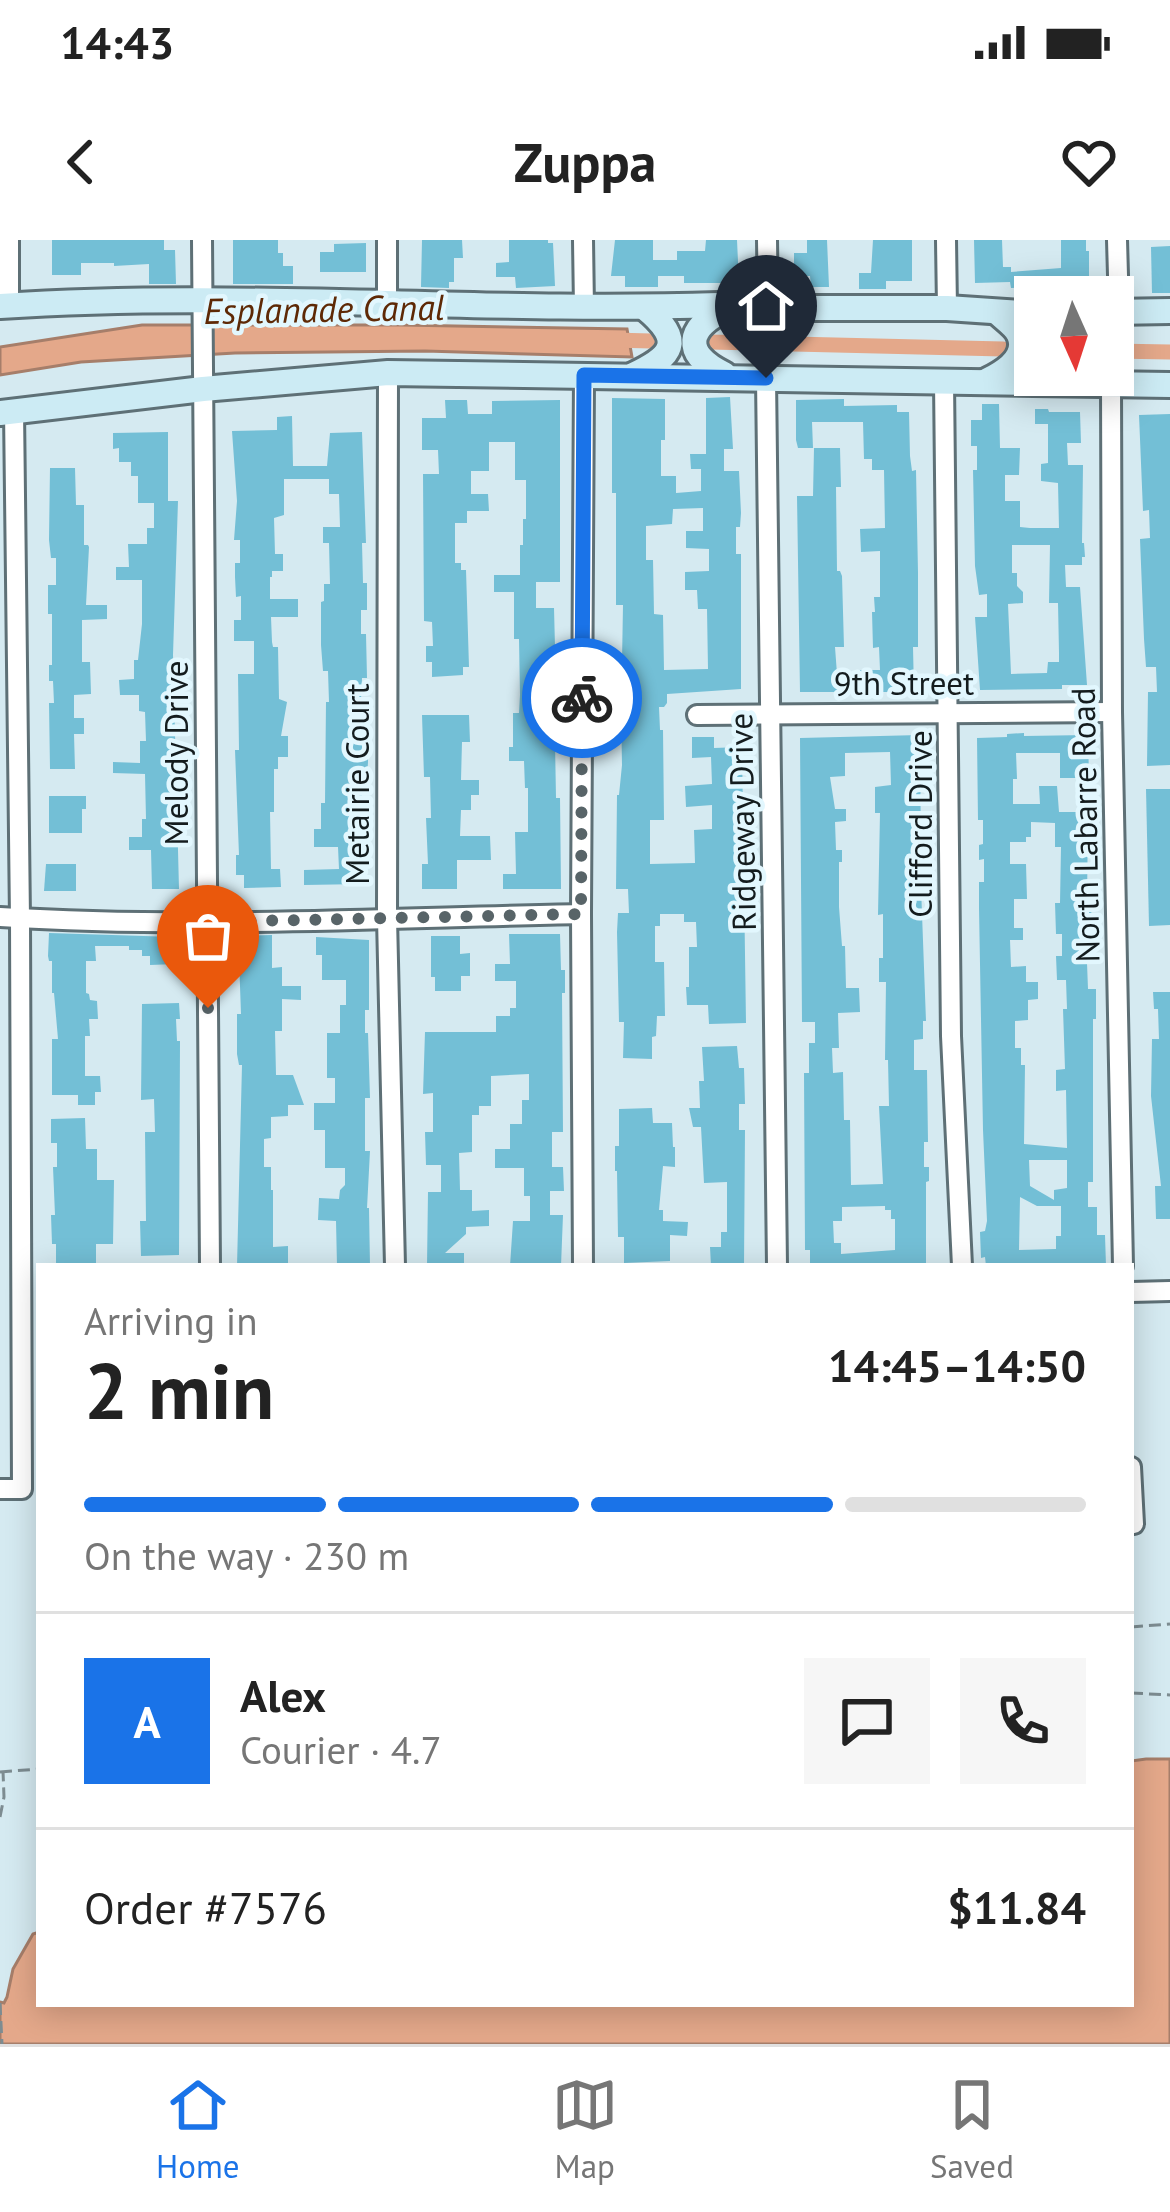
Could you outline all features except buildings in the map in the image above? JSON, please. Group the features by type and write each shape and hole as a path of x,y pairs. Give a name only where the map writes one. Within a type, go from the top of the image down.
{"main road":[{"path":"4,306 387,302 584,308 947,308 1014,313"},
{"path":"630,376 659,363 669,344 662,322 645,308"},
{"path":"729,308 701,324 694,348 699,360 731,378"},
{"path":"1134,311 1170,311"},
{"path":"986,382 1016,362 1021,348 1019,334 998,313"},
{"path":"7,411 388,373 1014,381"},
{"path":"1134,384 1170,385"}],"street":[{"path":"4,306 9,240"},
{"name":"Melody Drive","path":"202,240 210,1263"},
{"path":"387,240 387,302"},
{"path":"583,240 584,308"},
{"path":"767,240 767,306"},
{"path":"946,240 947,308"},
{"path":"1116,276 1117,240"},
{"name":"Metairie Court","path":"388,373 387,918 395,1263"},
{"path":"584,375 584,1263"},
{"name":"Ridgeway Drive","path":"766,378 777,1263"},
{"name":"Clifford Drive","path":"944,381 951,1036 962,1263"},
{"name":"North Labarre Road","path":"1111,396 1123,1263"},
{"path":"0,1490 22,1489 30,1304 10,918 7,411"},
{"name":"9th Street","path":"697,715 1112,712"},
{"path":"10,918 207,922 581,914"},
{"path":"1134,1292 1170,1291"}],"path":[{"path":"1134,1627 1170,1624"},
{"path":"1134,1693 1170,1695"},
{"path":"0,1817 2,1772 36,1769"},
{"path":"0,2003 2,2044"}],"shaded area":[{"path":"142,325 627,329 632,357 425,351 235,353 81,362 0,375 0,347"},
{"path":"1170,1759 1170,2044 0,2044 0,2002 4,2003 13,1969 36,1933 36,2007 1134,2007 1134,1761"}],"waterway":[{"name":"Esplanade Canal","path":"612,340 651,341"},
{"name":"Esplanade Canal","path":"710,342 1003,349"},
{"name":"Esplanade Canal","path":"1134,351 1170,352"}],"way so far":[{"path":"208,1008 207,922 581,914 582,698"}],"route":[{"path":"582,698 584,375 766,378"}]}
